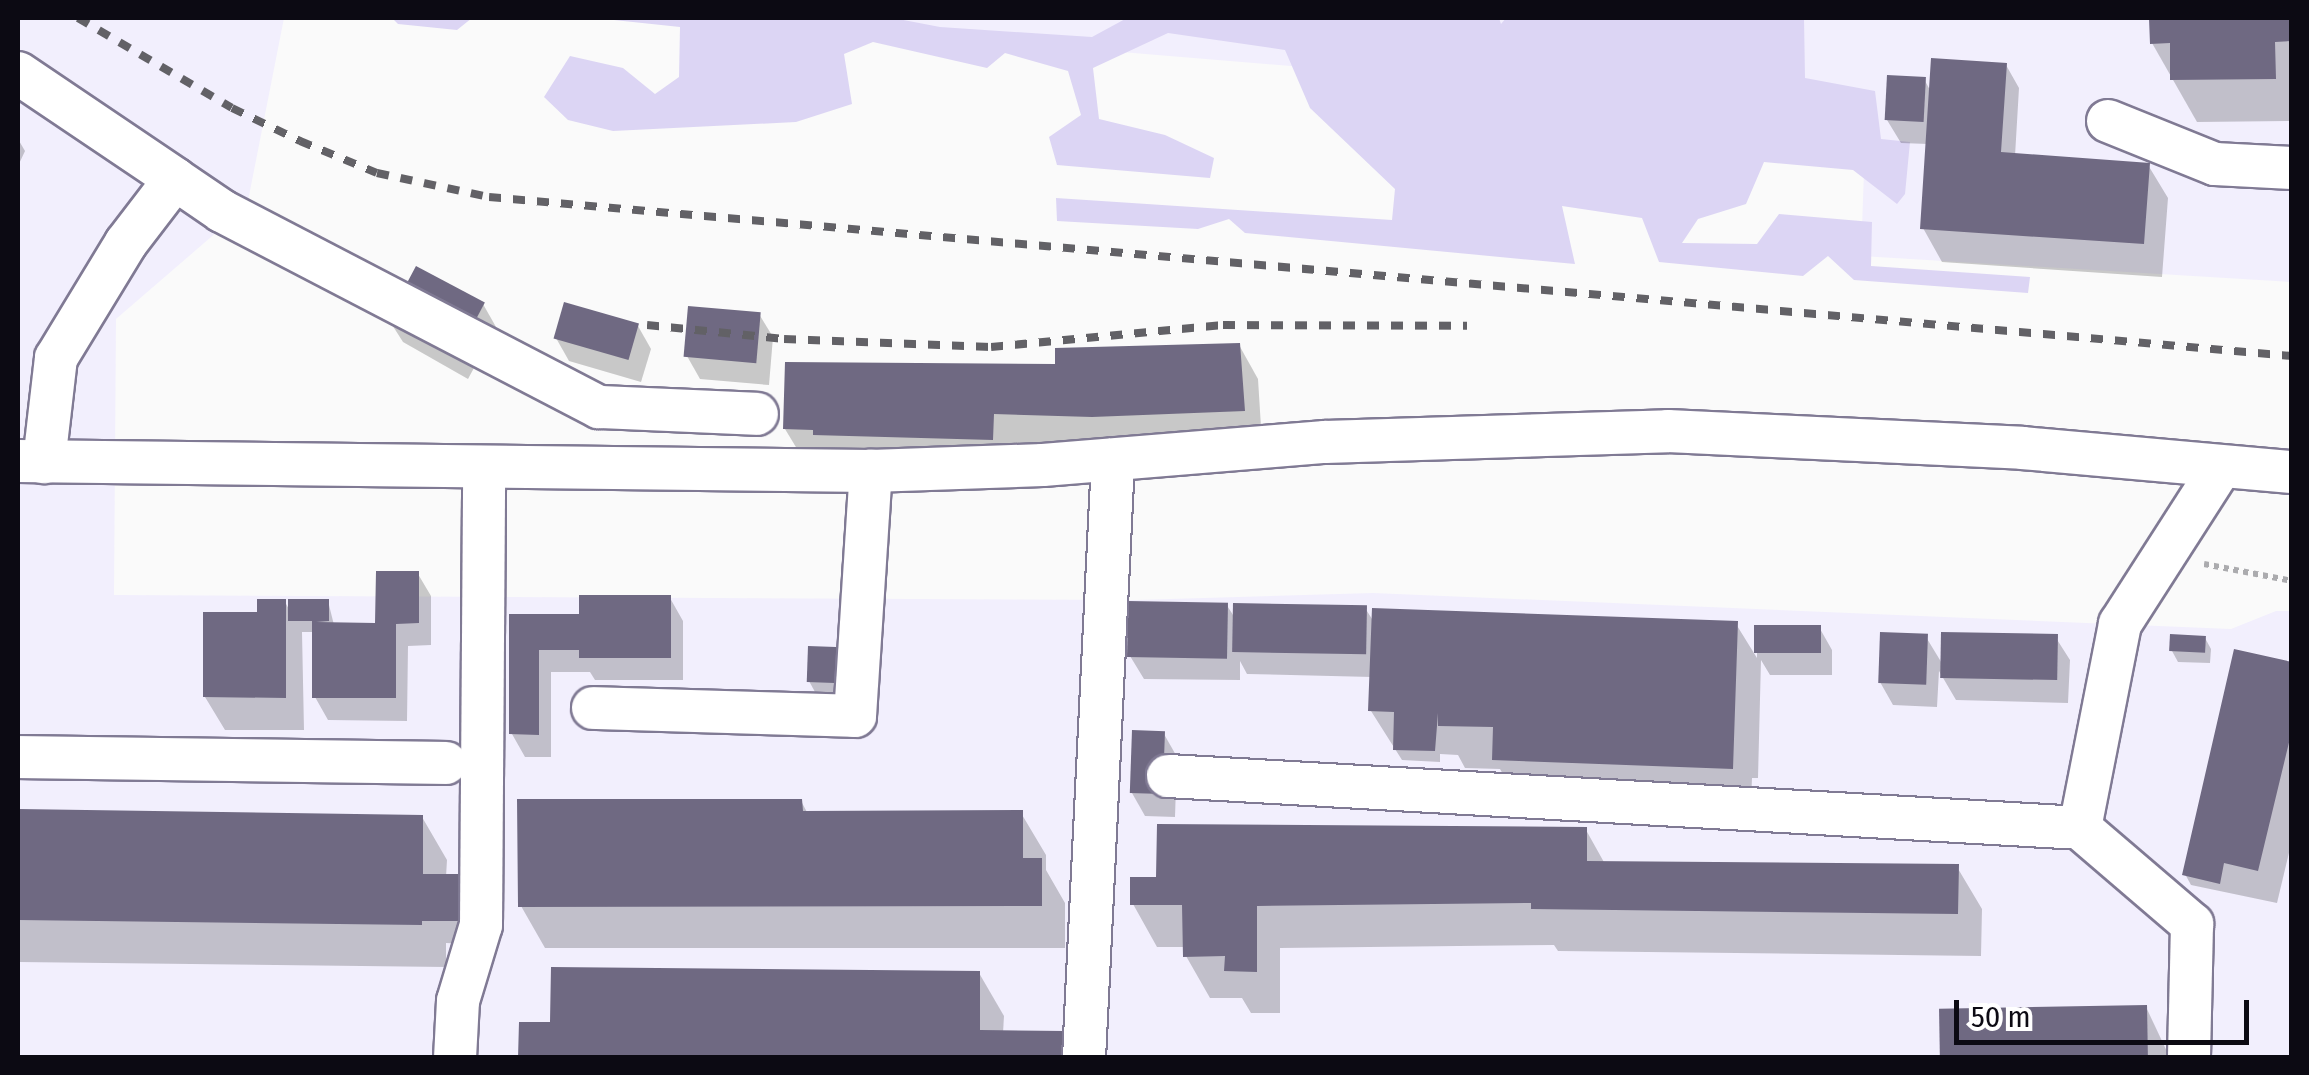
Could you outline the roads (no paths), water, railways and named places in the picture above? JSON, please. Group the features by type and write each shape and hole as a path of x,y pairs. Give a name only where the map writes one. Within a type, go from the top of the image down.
{"street":[{"path":"18,73 222,211 599,408 757,414"},
{"path":"2108,121 2215,164 2292,168"},
{"path":"175,180 126,242 56,358 30,462 870,471 1113,460 1324,442 1668,432 2022,448 2292,472"},
{"path":"1084,1058 1113,460"},
{"path":"455,1058 458,1001 482,925 484,466"},
{"path":"2080,828 2120,624 2220,468"},
{"path":"593,708 855,716 870,471"},
{"path":"18,757 446,763"},
{"path":"1168,776 2080,828 2192,924 2189,1058"}],"railway":[{"path":"78,18 232,108 300,141 377,173 489,197 2292,356"},
{"path":"647,325 784,339 991,347 1223,325 1467,326"}]}
